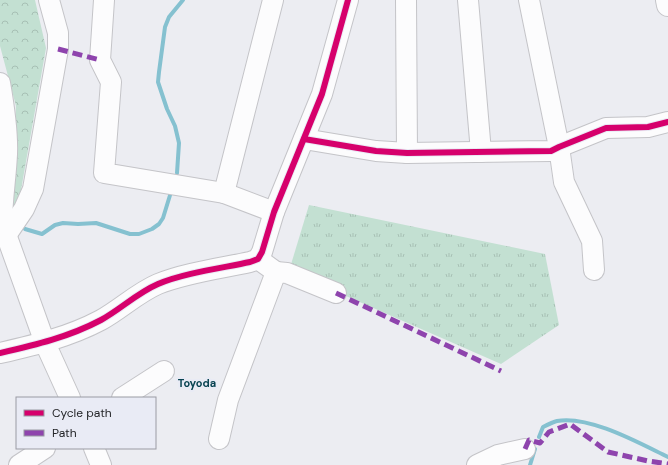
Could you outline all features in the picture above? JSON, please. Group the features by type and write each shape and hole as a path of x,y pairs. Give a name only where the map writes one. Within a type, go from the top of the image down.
{"highway":[{"path":"667,0 668,5"}],"street":[{"path":"3,227 24,208 33,189 58,49 58,33 49,0"},
{"path":"104,0 100,60 111,82 104,173 224,193 274,212"},
{"path":"224,193 273,0"},
{"path":"0,352 45,343 64,337 102,319 127,301 158,284 250,262 258,258 262,252 274,212 322,94 348,0"},
{"path":"406,0 407,153"},
{"path":"468,0 481,152"},
{"path":"529,0 559,147 564,182 592,241 594,270"},
{"path":"0,84 4,104 7,153 2,203 3,227 45,343 70,397"},
{"path":"304,139 376,151 407,153 552,151 606,128 648,126 668,122"},
{"path":"258,258 276,272 287,273 336,293"},
{"path":"219,439 228,400 276,272"},
{"path":"124,397 164,371"},
{"path":"19,465 43,449"},
{"path":"94,449 101,465"},
{"path":"477,465 498,455 525,449 520,465"}],"green space":[{"path":"0,0 35,0 46,48 21,190 11,214 16,106 0,46"},
{"path":"309,205 545,254 559,325 501,364 289,271"}],"waterway":[{"path":"177,173 179,143 175,126 167,109 158,82 165,27 169,17 183,0"},
{"path":"25,229 42,234 55,225 63,223 96,223 130,234 139,234 152,229 159,224 163,218 171,192"},
{"path":"539,437 543,427 555,421 570,420 584,422 599,426 629,438 668,457"},
{"path":"530,465 535,449"}],"marked path":[{"path":"58,49 100,60"},
{"path":"336,293 501,371"},
{"path":"525,449 529,440 540,443 549,432 570,424 608,452 668,464"}],"cycle path":[{"path":"0,353 52,340 89,326 108,316 143,292 168,280 258,259 262,252 274,212 322,94 348,0"},
{"path":"304,139 376,151 407,153 551,151 606,128 648,127 668,122"}],"district":[{"name":"Toyoda","path":"197,383"}]}
